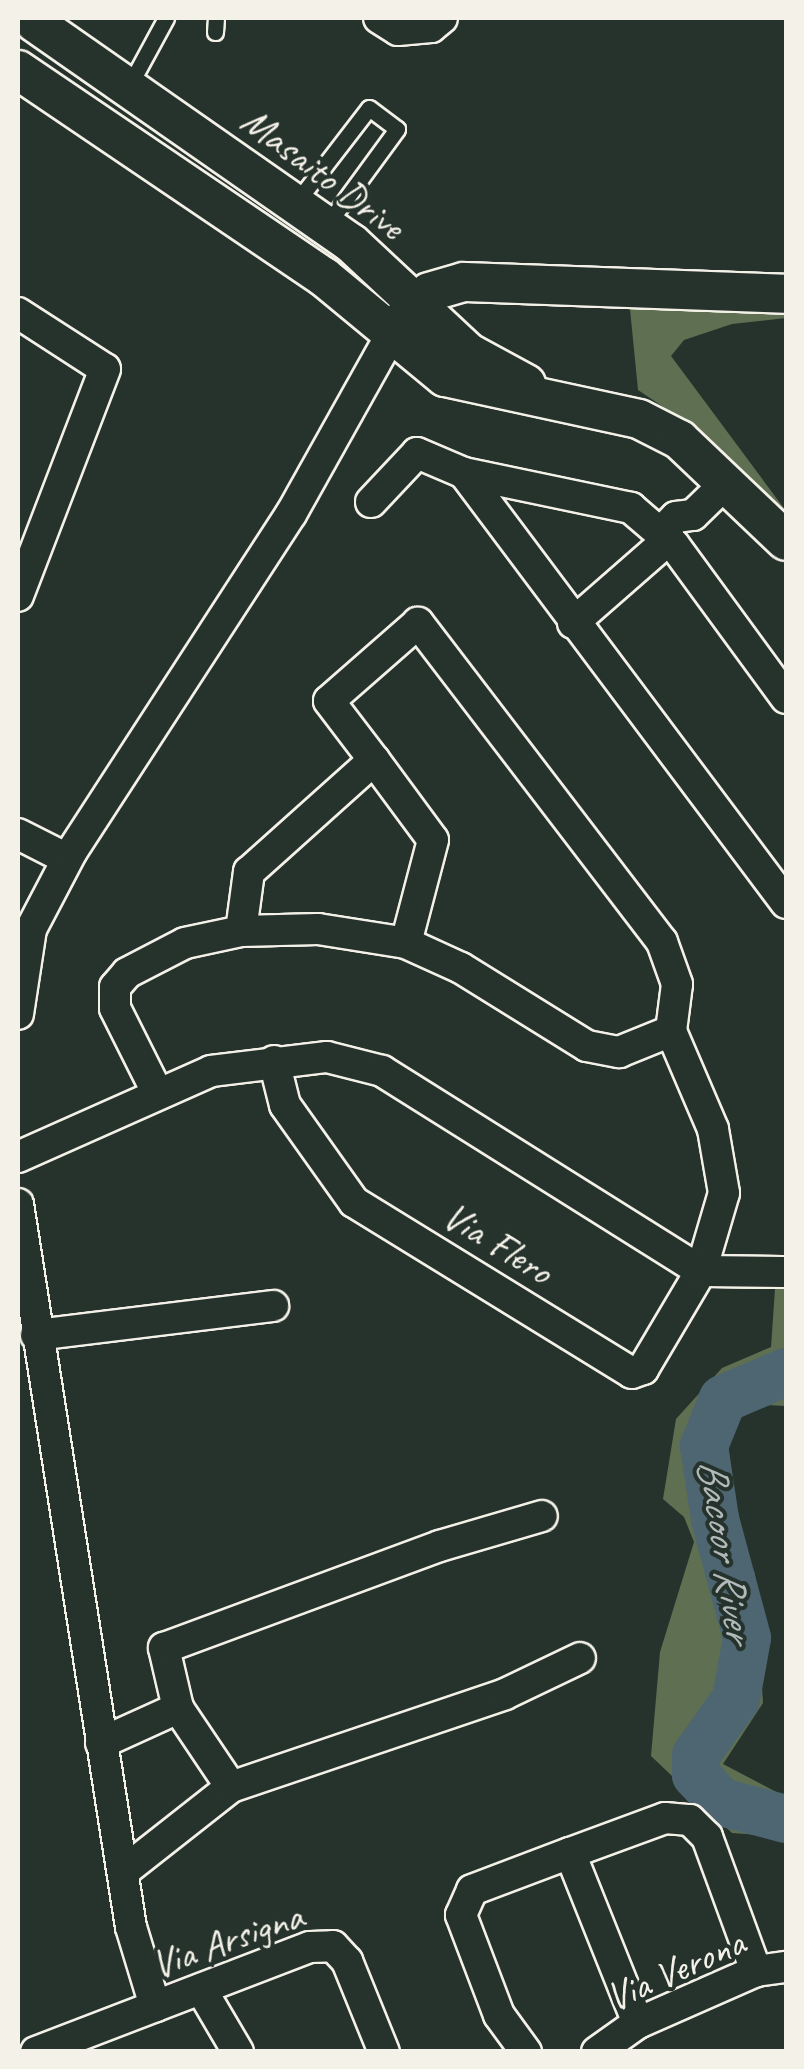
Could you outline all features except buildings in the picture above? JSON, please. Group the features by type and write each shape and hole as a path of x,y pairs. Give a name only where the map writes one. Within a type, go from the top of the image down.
{"street":[{"path":"379,18 398,30 430,28 442,18"},
{"name":"Masaito Drive","path":"33,20 326,226 469,353 555,396"},
{"path":"18,68 32,49 33,20"},
{"name":"Masaito Drive","path":"18,68 324,277 445,378 485,390 555,396 639,419 680,440 786,540"},
{"path":"18,1014 32,929 67,860 291,514 391,335 415,302 464,282 786,294"},
{"path":"18,312 105,369 18,596"},
{"path":"370,502 417,453 464,474 631,508 668,539 786,698"},
{"path":"464,474 786,904"},
{"path":"573,623 668,539 676,517 693,515 728,482"},
{"path":"406,943 432,840 329,701 418,624 662,942 676,984 671,1031 713,1129 724,1193 702,1271"},
{"path":"241,931 249,872 374,760"},
{"path":"18,834 67,860"},
{"path":"158,1094 116,1008 115,987 127,973 185,943 241,931 318,930 406,943 460,968 587,1046 619,1052 671,1031"},
{"path":"18,1157 210,1070 327,1057 382,1071 702,1271 781,1272"},
{"name":"Via Flero","path":"274,1061 285,1105 354,1202 632,1373 642,1369 702,1271"},
{"path":"18,1204 130,1927 155,2006"},
{"path":"36,1335 273,1306"},
{"path":"231,1786 178,1708 164,1648 440,1546 542,1516"},
{"path":"122,1872 231,1786 506,1694 580,1658"},
{"path":"101,1742 178,1708"},
{"path":"526,2052 499,2016 461,1915 472,1890 665,1818 690,1820 706,1837 771,1969"},
{"path":"570,1854 638,2022"},
{"name":"Via Arsigna","path":"36,2052 92,2042 155,2006 310,1947 333,1946 347,1961 384,2052"},
{"name":"Via Verona","path":"598,2052 638,2022 771,1969"},
{"path":"201,1989 238,2052"}],"lane":[{"path":"128,88 166,18"},
{"path":"295,204 369,108 397,129 326,226"}],"green space":[{"path":"629,299 786,302 786,318 732,324 684,340 671,356 786,511 699,431 638,390"},
{"path":"786,1287 786,1406 747,1404 728,1442 737,1529 755,1574 763,1703 723,1764 786,1797 786,1837 732,1833 651,1756 660,1652 694,1542 684,1517 663,1499 676,1419 722,1368 771,1347 775,1289"}],"waterway":[{"name":"Bacoor River","path":"786,1372 723,1399 704,1446 715,1519 747,1638 736,1699 696,1755 696,1775 721,1802 786,1819"}]}
